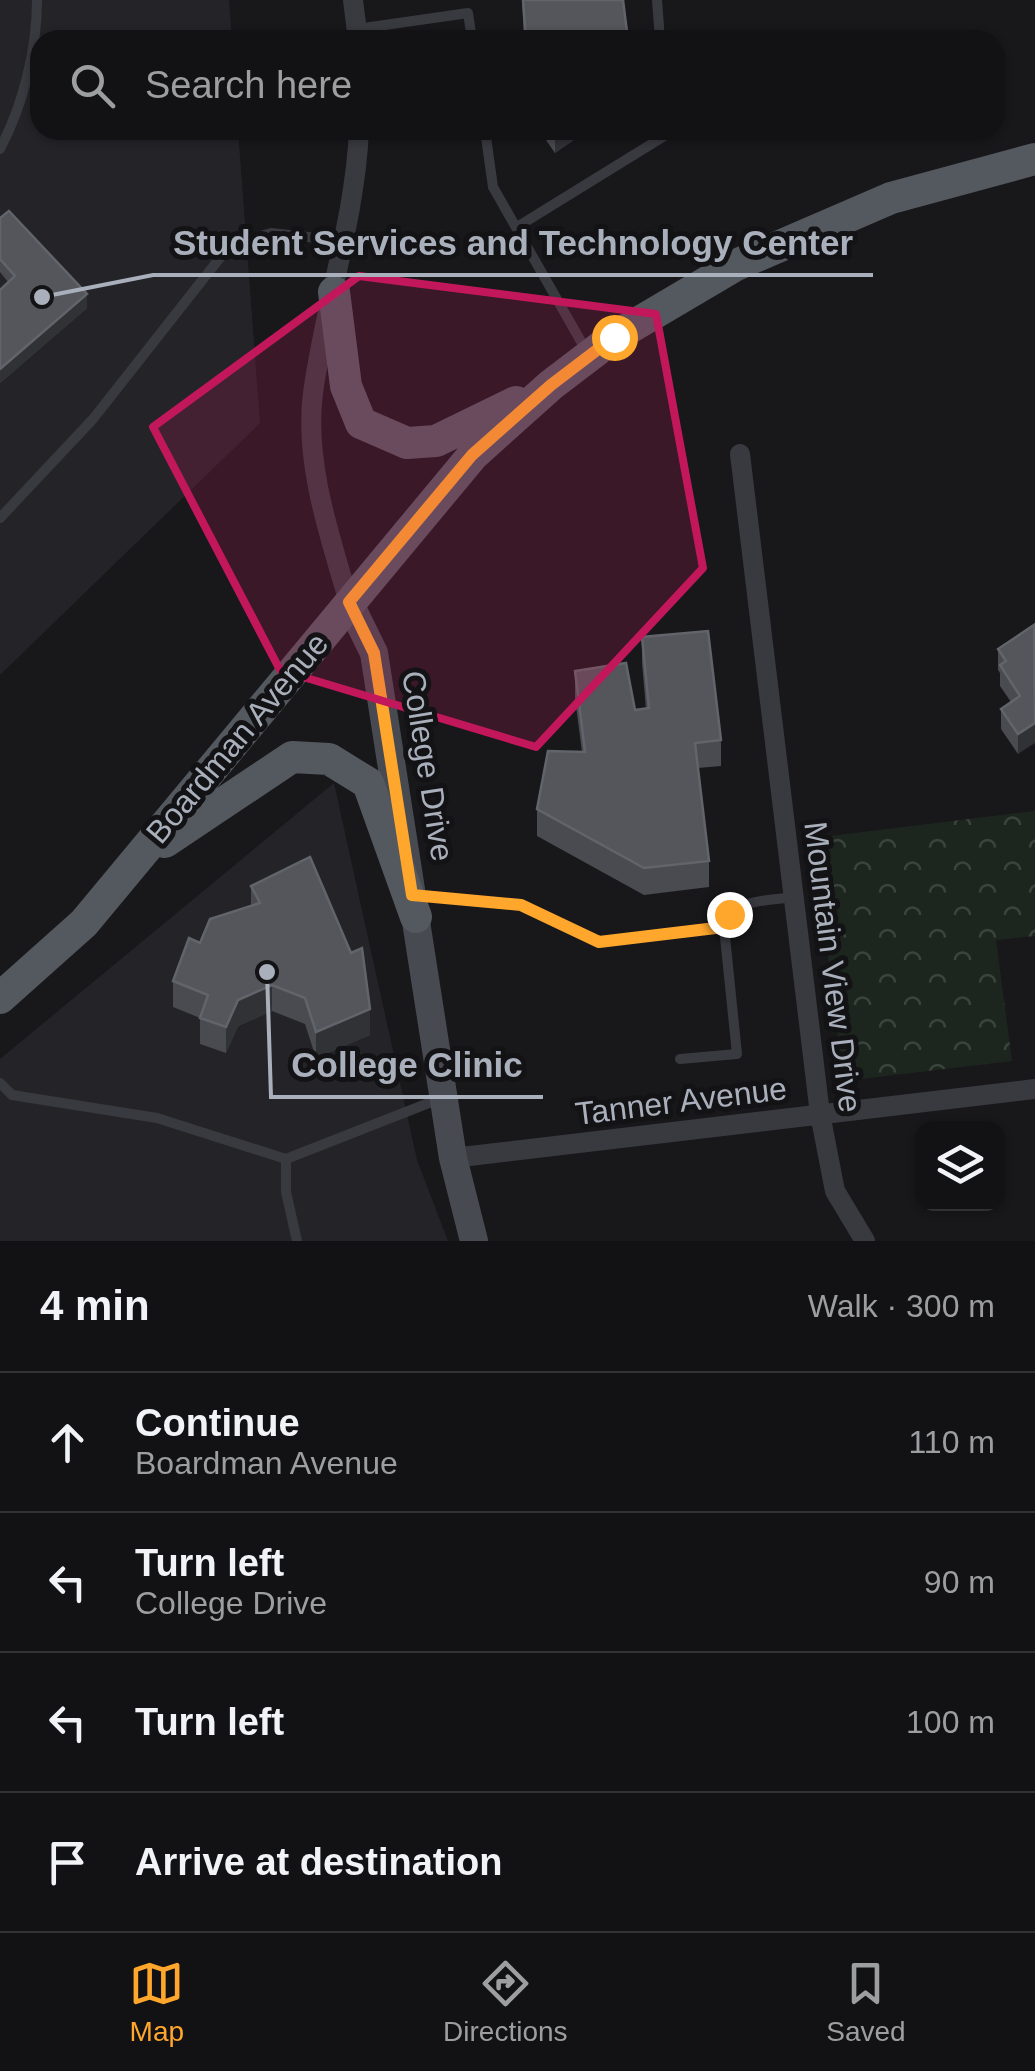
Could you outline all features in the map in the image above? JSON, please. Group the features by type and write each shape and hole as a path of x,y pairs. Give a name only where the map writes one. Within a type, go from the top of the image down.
{"main road":[{"name":"Boardman Avenue","path":"0,998 84,923 472,455 551,385 614,337 736,265 891,198 1035,158"},
{"path":"334,292 346,386 362,423 407,444 436,441 551,385"},
{"name":"College Drive","path":"349,602 374,653 452,1158 474,1241"},
{"path":"132,864 292,758 329,759 368,783 414,906"}],"street":[{"path":"353,0 356,30"},
{"path":"349,602 316,468 312,396 346,241 358,140"},
{"name":"Mountain View Drive","path":"740,454 820,1114 835,1192 866,1241"},
{"name":"Tanner Avenue","path":"452,1158 1035,1089"}],"lane":[{"path":"36,30 38,0"},
{"path":"657,0 659,30"},
{"path":"382,30 468,13 471,30"},
{"path":"0,150 22,94 30,57"},
{"path":"486,140 493,187 590,357"},
{"path":"517,228 658,140"},
{"path":"0,518 92,419 230,246 272,232 346,241"},
{"path":"680,1059 737,1054 724,927 729,914 742,904 794,897"},
{"path":"414,906 521,905 599,942 724,927"},
{"path":"0,1083 12,1095 157,1118 286,1159 444,1097"},
{"path":"286,1159 286,1192 297,1241"}],"highlighted area":[{"path":"359,276 656,314 703,568 536,747 280,670 153,427"}],"shaded area":[{"path":"0,0 229,0 231,30 30,30 30,140 239,140 260,423 0,675"},
{"path":"334,783 417,1160 448,1241 0,1241 0,1059"}],"green space":[{"path":"1035,811 1035,936 996,940 1012,1061 843,1081 814,838"}],"building":[{"path":"523,0 623,0 627,30 525,30"},
{"path":"9,211 87,294 0,369 0,290 15,276 0,259 0,218"},
{"path":"1034,625 1035,723 1018,734 1001,709 1020,696 1000,665 1006,661 998,649"},
{"path":"708,631 721,740 695,743 709,861 644,868 537,809 548,751 585,752 575,671 626,663 635,710 649,708 642,637"},
{"path":"310,857 351,953 362,948 370,1009 316,1032 305,998 272,985 238,1000 226,1027 200,1018 208,995 173,981 189,938 200,943 210,919 260,903 251,886"}],"place":[{"name":"Student Services and Technology Center","path":"42,297"},
{"name":"College Clinic","path":"267,972"}],"route":[{"path":"614,337 551,385 472,455 349,602 374,653 412,895 521,905 599,942 724,927 729,914"}]}
